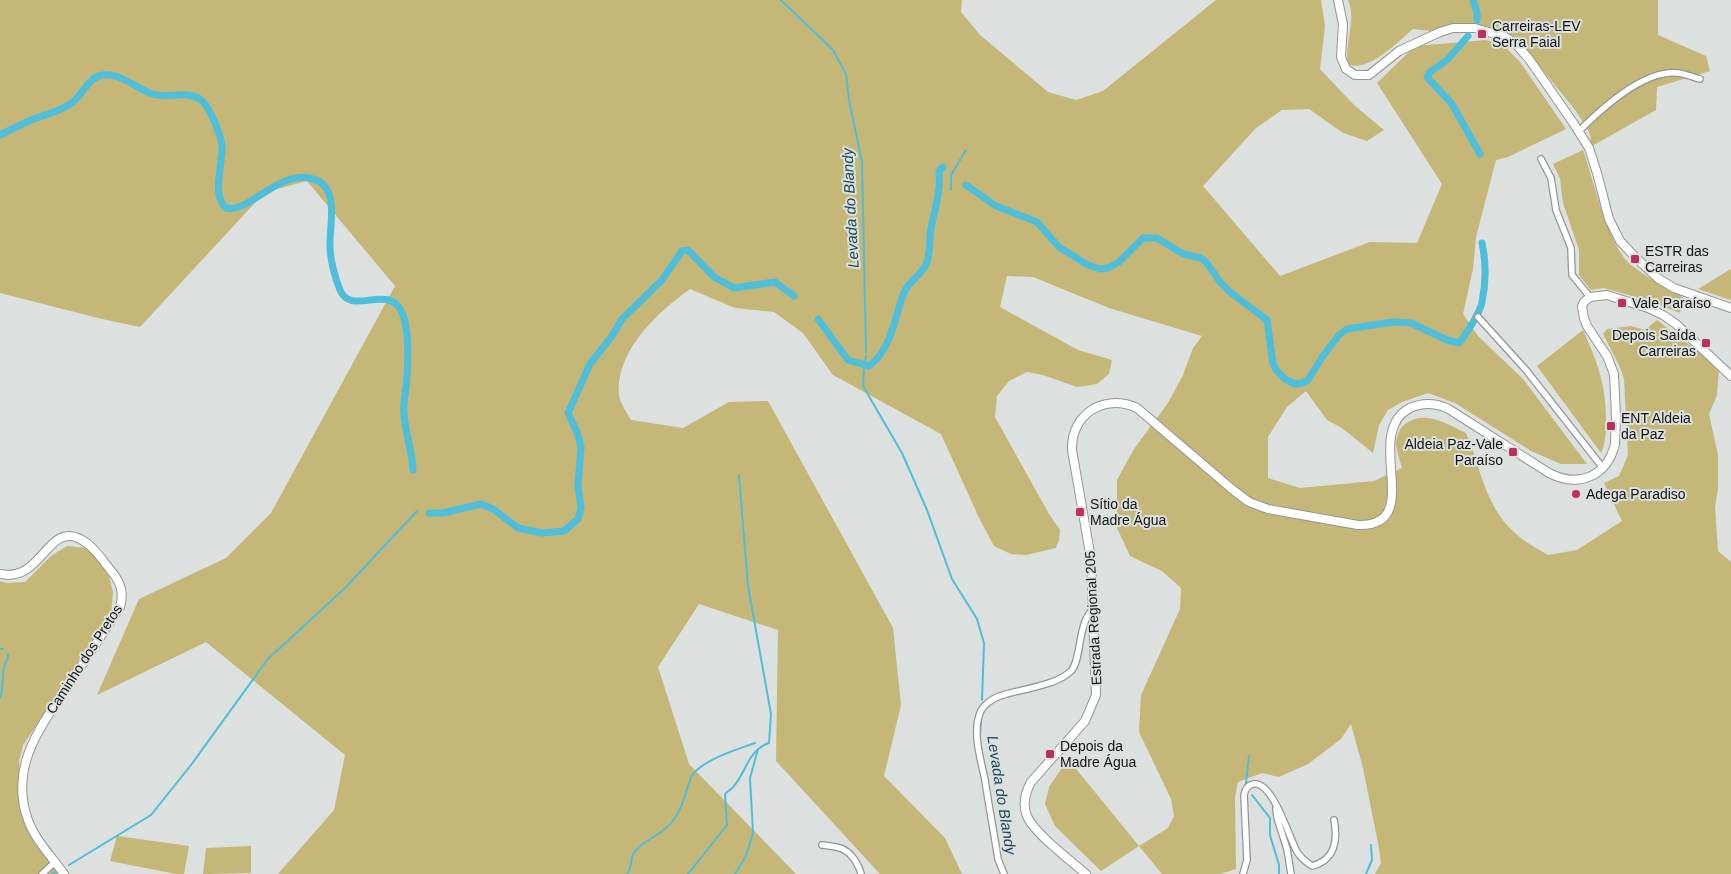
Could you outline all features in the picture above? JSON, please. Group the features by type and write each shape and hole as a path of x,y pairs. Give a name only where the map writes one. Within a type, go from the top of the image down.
{"main road":[{"path":"1338,0 1343,24 1341,57 1346,69 1360,76 1369,75 1398,52 1440,32 1453,28 1474,28 1505,37 1519,47 1529,58 1579,131 1592,155 1609,219 1615,233 1628,250 1659,279 1674,288 1731,308"},
{"path":"1603,468 1613,452 1615,444 1616,390 1612,366 1584,318 1582,306 1590,297 1606,295 1648,308 1663,315 1676,324 1730,373"},
{"name":"Estrada Regional 205","path":"1086,874 1038,831 1027,817 1024,806 1027,790 1031,782 1085,721 1094,703 1097,686 1089,540 1072,443 1075,429 1080,420 1087,414 1099,406 1121,403 1137,408 1249,502 1260,507 1283,512 1358,525 1376,523 1383,519 1390,510 1392,494 1389,451 1391,433 1399,417 1418,405 1434,404 1448,408 1549,473 1565,479 1584,479 1598,473 1603,468"},
{"name":"Caminho dos Pretos","path":"0,574 21,574 29,569 58,539 73,536 81,539 96,552 119,582 122,590 123,598 120,607 35,736 24,766 22,788 28,820 33,831 64,874"}],"street":[{"path":"1579,131 1596,114 1637,85 1654,76 1677,73 1700,79"},
{"path":"1541,159 1551,178 1556,210 1570,248 1572,275 1590,297"},
{"path":"1478,317 1526,370 1603,468"},
{"path":"1004,874 998,859 982,765 977,730 979,713 997,697 1061,679 1072,670 1077,659 1079,642 1084,627 1090,612 1094,608"},
{"path":"1243,874 1247,860 1245,789 1251,784 1260,785 1271,794 1289,830 1296,851 1312,866 1319,864 1332,852 1336,844 1337,833 1334,820"},
{"path":"1276,806 1277,818 1287,849 1291,874"},
{"path":"822,845 840,847 847,850 861,874"},
{"path":"42,874 55,862"}],"shaded area":[{"path":"0,0 962,0 961,12 980,35 1048,92 1076,100 1103,91 1216,0 1321,0 1325,26 1320,69 1354,105 1384,130 1367,141 1343,133 1309,109 1282,110 1256,128 1203,186 1280,276 1370,242 1417,243 1442,184 1377,83 1415,46 1486,40 1509,47 1508,50 1520,62 1566,129 1508,157 1496,160 1476,237 1473,269 1463,314 1478,336 1523,379 1587,464 1561,464 1531,451 1455,403 1428,393 1402,402 1388,410 1379,425 1373,453 1342,428 1327,420 1306,391 1287,407 1268,437 1268,478 1300,488 1374,481 1402,468 1396,445 1398,433 1405,424 1420,418 1436,419 1466,433 1490,499 1505,523 1515,533 1548,555 1577,550 1622,521 1604,483 1619,476 1628,455 1624,379 1603,334 1607,329 1631,326 1645,330 1657,320 1719,368 1717,395 1709,414 1718,455 1718,489 1715,507 1718,551 1731,562 1731,874 1375,874 1381,863 1379,848 1363,768 1351,724 1341,739 1308,764 1279,777 1262,773 1238,782 1235,797 1236,869 1220,874 1162,874 1139,846 1168,828 1174,816 1171,799 1139,732 1141,695 1180,609 1181,588 1162,571 1130,556 1117,528 1117,480 1134,449 1168,403 1183,375 1193,348 1202,336 1109,308 1033,277 1007,276 1000,307 1078,350 1112,360 1109,374 1097,384 1077,387 1043,375 1027,372 1009,381 997,396 995,417 1049,514 1060,530 1056,548 1026,555 1011,554 994,546 980,520 941,434 833,375 803,333 774,312 735,308 690,289 665,309 641,334 631,348 624,363 620,379 619,395 631,420 683,428 729,402 768,401 893,628 901,705 884,776 945,838 962,874 880,874 776,761 778,630 699,604 658,667 689,764 796,874 278,874 334,810 345,755 206,642 97,695 139,599 226,558 271,513 395,286 307,181 265,192 140,327 0,293"},
{"path":"1348,0 1658,0 1658,35 1706,56 1710,71 1657,87 1656,110 1592,146 1589,132 1576,111 1518,40 1474,27 1440,32 1413,29 1382,55 1373,60 1356,66 1348,64 1351,16"},
{"path":"1583,150 1608,227 1621,254 1642,273 1684,298 1680,313 1646,300 1604,288 1591,290 1579,275 1579,250 1563,203 1560,179 1553,164"},
{"path":"1731,269 1731,300 1698,289"},
{"path":"1583,330 1596,363 1606,407 1606,432 1601,453 1537,366"},
{"path":"67,546 87,548 107,569 113,592 111,616 23,745 19,762 22,809 65,874 0,874 0,581 6,583 25,582 51,556"},
{"path":"1068,759 1139,846 1101,871 1055,826 1045,804 1049,787"},
{"path":"117,836 189,846 184,874 110,861"},
{"path":"251,846 251,873 203,874 206,848"}],"waterway":[{"name":"Levada do Blandy","path":"781,0 833,50 846,74 849,100 862,162 866,352"},
{"path":"1473,0 1477,12 1477,20"},
{"path":"1468,36 1447,60 1430,72 1427,77 1452,104 1480,154"},
{"path":"0,135 31,120 58,111 76,99 95,78 113,75 152,94 164,96 189,95 195,96 203,102 214,121 221,141 222,154 218,188 219,196 226,208 235,208 245,204 291,179 303,177 316,180 323,185 331,200 330,251 340,290 346,298 353,301 389,300 397,305 403,315 407,332 408,351 404,411 413,470"},
{"path":"951,190 951,175 966,150"},
{"path":"818,319 848,360 869,366 882,352 891,334 905,290 928,261 931,228 938,193 939,171 943,167"},
{"path":"966,185 996,206 1037,222 1059,247 1088,265 1100,269 1108,268 1119,262 1143,238 1157,238 1183,254 1201,258 1230,292 1267,320 1273,364 1285,379 1295,384 1308,380 1339,335 1347,329 1393,322 1411,323 1447,340 1459,343 1476,317 1482,302 1485,272 1482,243"},
{"path":"429,513 443,513 481,504 493,509 518,528 542,533 564,531 578,519 581,508 578,486 581,447 577,432 568,413 590,364 612,336 622,319 662,280 682,251 688,250 714,277 734,288 775,282 794,296"},
{"name":"Levada do Blandy","path":"865,364 866,356"},
{"name":"Levada do Blandy","path":"864,369 863,386 902,453 927,510 952,579 977,619 984,643 982,700"},
{"path":"688,874 727,825 725,794 733,787 756,751 769,743 771,714 748,586 739,475"},
{"path":"69,865 151,815 191,765 267,660 346,587 417,511"},
{"path":"0,698 4,667 8,654"},
{"name":"Levada do Blandy","path":"980,737 981,720"},
{"path":"627,874 632,856 636,850 664,830 675,817 681,807 694,773 700,767 718,757 755,743"},
{"path":"735,874 746,856 753,833 750,778 758,749"},
{"path":"1246,783 1249,756"},
{"path":"1252,795 1270,818 1270,835 1279,865 1279,874"},
{"path":"1366,874 1372,860 1371,845"},
{"path":"52,874 58,871"}],"place":[{"name":"Carreiras-LEV Serra Faial","path":"1482,34"},
{"name":"ESTR das Carreiras","path":"1635,259"},
{"name":"Vale Paraíso","path":"1622,303"},
{"name":"Depois Saída Carreiras","path":"1706,343"},
{"name":"ENT Aldeia da Paz","path":"1611,426"},
{"name":"Aldeia Paz-Vale Paraíso","path":"1513,452"},
{"name":"Adega Paradiso","path":"1576,494"},
{"name":"Sítio da Madre Água","path":"1080,512"},
{"name":"Depois da Madre Água","path":"1050,754"}]}
